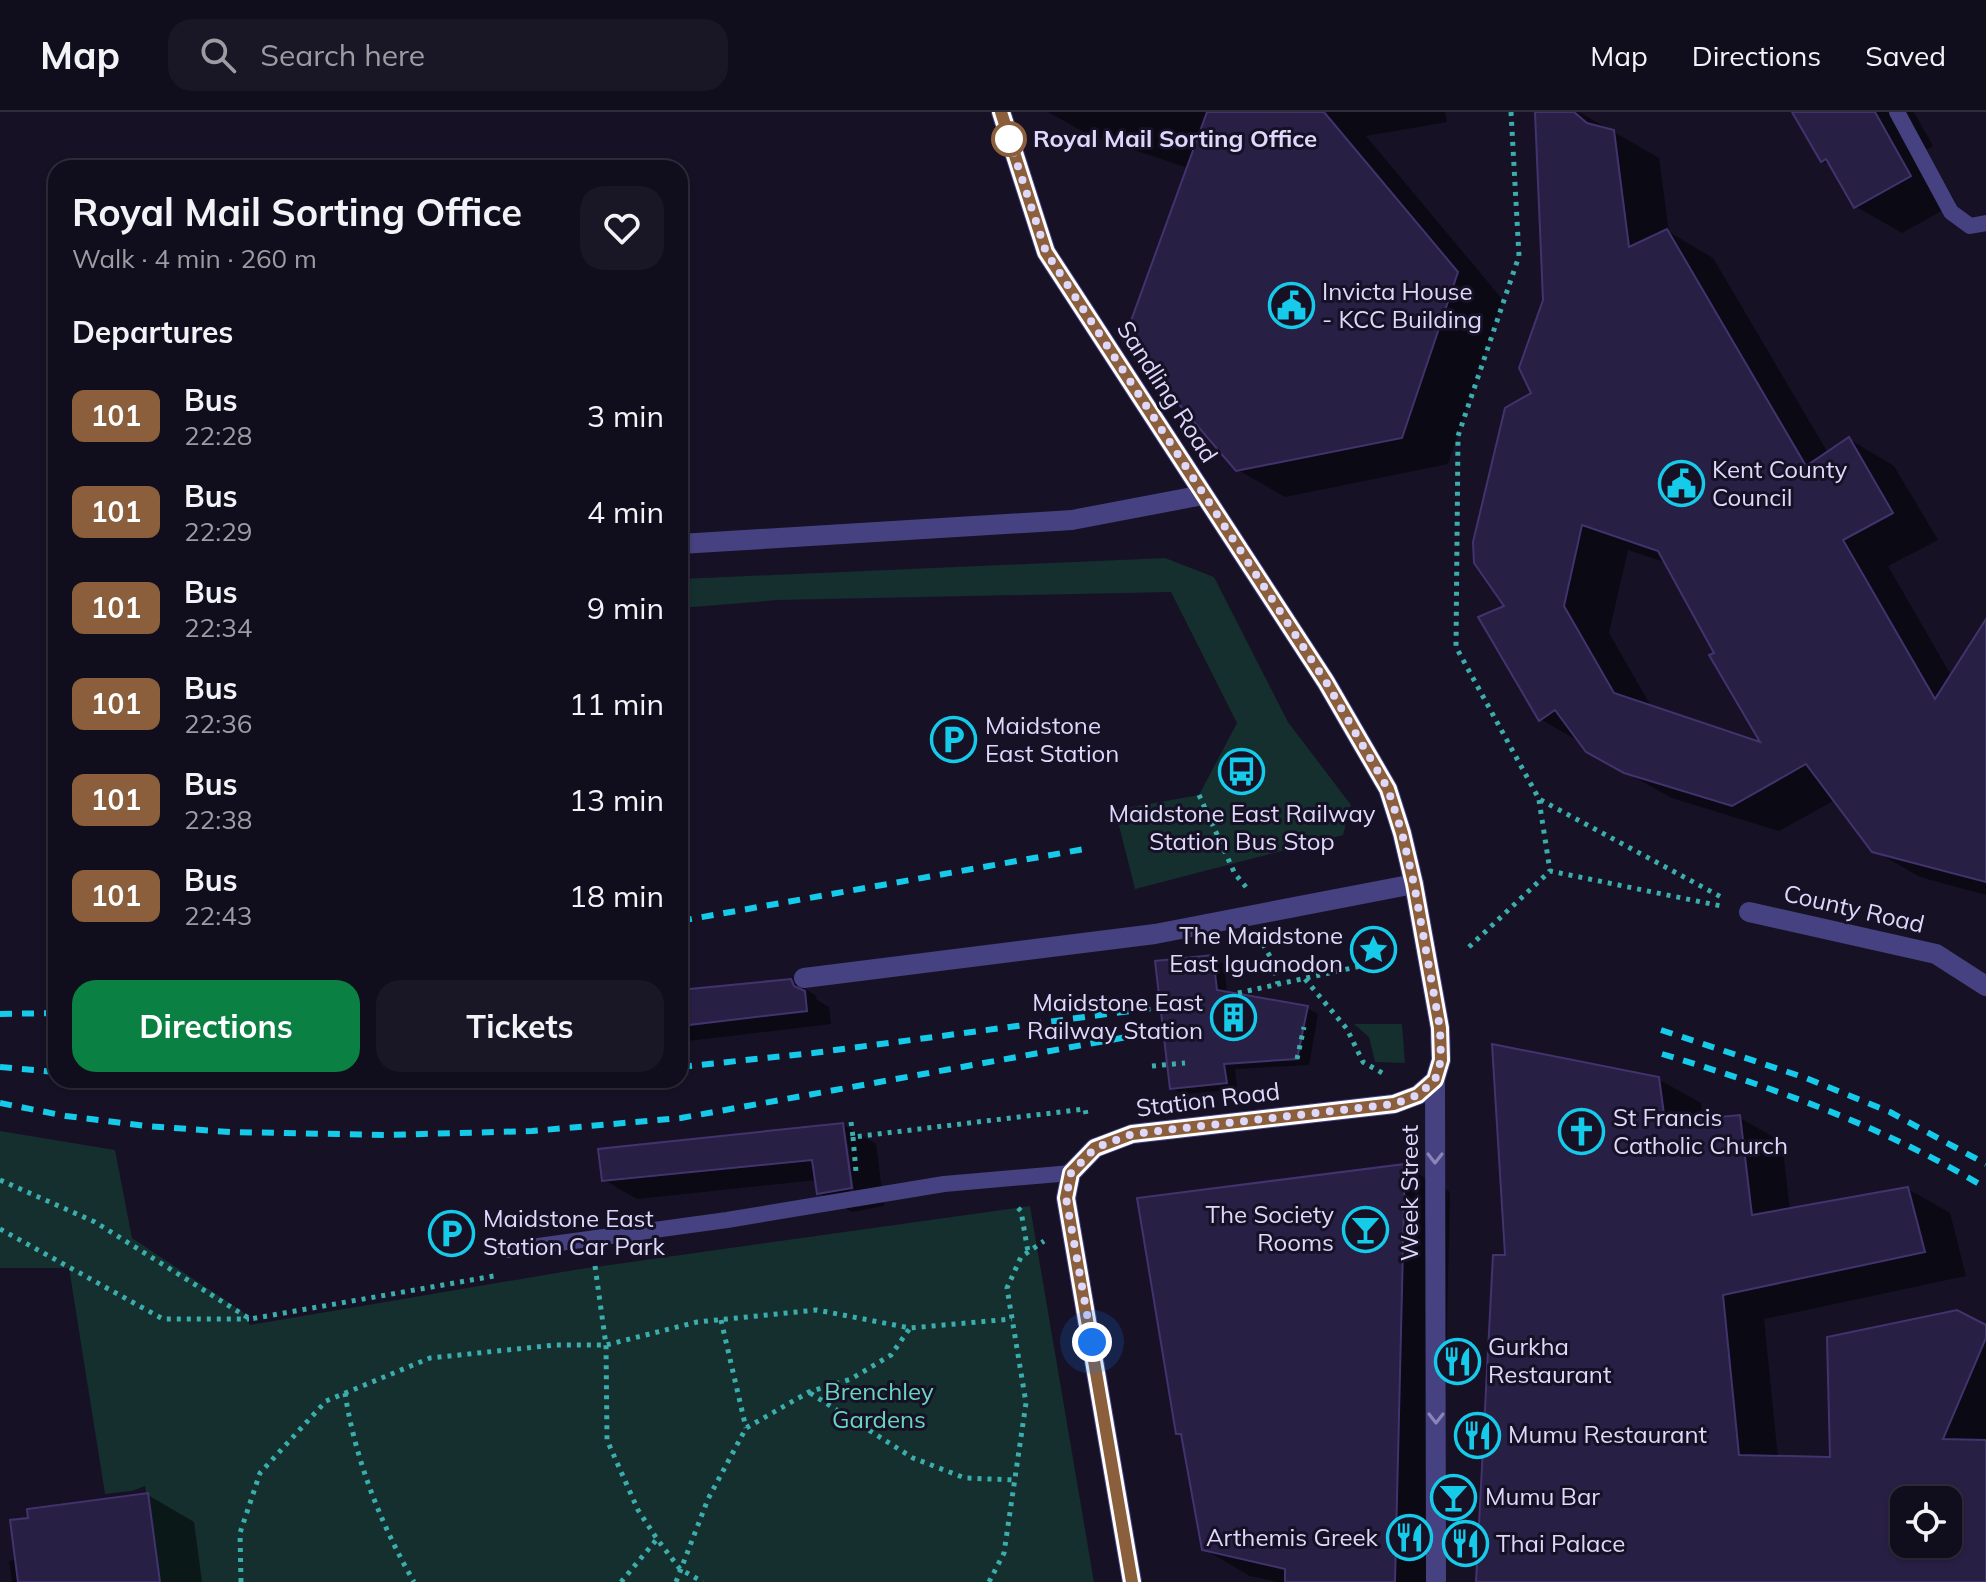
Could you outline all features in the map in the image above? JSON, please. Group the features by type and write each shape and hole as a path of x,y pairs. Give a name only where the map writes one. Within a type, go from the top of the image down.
{"street":[{"name":"Sandling Road","path":"1001,112 1046,252 1326,682"},
{"path":"688,544 1072,520 1203,495"},
{"name":"Week Street","path":"1326,682 1388,789 1414,884 1440,1028 1441,1060 1435,1080 1436,1582"},
{"path":"804,978 1155,934 1414,884"},
{"name":"County Road","path":"1749,912 1936,954 1986,986"},
{"name":"Station Road","path":"1071,1173 1095,1148 1132,1134 1394,1104 1418,1095 1435,1080"},
{"path":"1071,1173 1066,1198 1132,1582"}],"lane":[{"path":"1897,112 1951,212 1970,226 1986,223"},
{"path":"508,1250 727,1220 944,1184 1071,1173"}],"path":[{"path":"1511,112 1519,256 1458,436 1456,647 1539,799 1550,871"},
{"path":"1199,795 1235,874 1250,891"},
{"path":"1539,799 1749,912"},
{"path":"1550,871 1749,912"},
{"path":"1469,947 1550,871"},
{"path":"1238,993 1393,959"},
{"path":"1272,960 1278,984"},
{"path":"1304,979 1347,1029 1363,1062 1392,1078"},
{"path":"1297,1059 1304,1027"},
{"path":"1152,1066 1185,1063"},
{"path":"851,1122 853,1137 1085,1109 1095,1148"},
{"path":"989,1582 1004,1553 1026,1403 1007,1288 1021,1257 1072,1222"},
{"path":"0,1229 163,1319 250,1319"},
{"path":"594,1261 606,1345 607,1440 638,1510 657,1539 680,1569 703,1582"},
{"path":"241,1582 240,1533 260,1473 326,1401 430,1358 555,1345 606,1345 697,1322 817,1310 910,1328 1012,1319"},
{"path":"721,1320 746,1428"},
{"path":"676,1582 708,1499 746,1428 809,1392 851,1379 891,1355 910,1328"},
{"path":"809,1392 913,1458 965,1478 1015,1480"},
{"path":"345,1393 349,1419 389,1539 414,1582"},
{"path":"621,1582 657,1539"}],"green space":[{"path":"1165,558 1214,577 1288,722 1351,805 1343,835 1135,889 1115,810 1199,795 1237,723 1171,592 778,600 688,607 688,579"},
{"path":"1354,1024 1402,1024 1405,1063 1375,1062 1369,1037"},
{"name":"Brenchley Gardens","path":"0,1131 115,1150 132,1238 243,1312 250,1325 574,1270 1030,1206 1094,1582 160,1582 145,1486 105,1494 69,1268 0,1268"}],"building":[{"name":"Invicta House - KCC Building","path":"1207,112 1324,112 1458,272 1402,438 1236,471 1124,340"},
{"name":"Kent County Council","path":"1535,112 1574,112 1587,123 1614,130 1629,247 1667,229 1806,466 1849,437 1893,513 1843,540 1935,699 1986,619 1986,882 1872,852 1806,764 1732,806 1624,773 1586,752 1555,710 1539,721 1478,617 1504,606 1474,563 1473,542 1505,408 1531,393 1519,368 1543,300","holes":["1582,525 1658,551 1714,653 1709,655 1760,742 1614,693 1564,606"]},
{"path":"1792,112 1875,112 1911,176 1854,208 1826,159 1821,162"},
{"name":"Maidstone East Railway Station","path":"1213,955 1217,990 1308,1006 1297,1059 1224,1064 1227,1083 1170,1089 1155,961"},
{"path":"791,979 794,986 805,991 807,1011 688,1025 688,989"},
{"path":"1492,1044 1659,1077 1665,1122 1740,1115 1752,1215 1908,1187 1925,1252 1723,1295 1739,1455 1830,1457 1827,1337 1957,1310 1986,1325 1986,1338 1943,1439 1986,1440 1986,1582 1476,1582 1493,1255 1505,1255"},
{"path":"843,1123 852,1188 817,1194 812,1160 602,1181 598,1149"},
{"path":"1405,1164 1395,1582 1285,1582 1285,1569 1202,1550 1181,1434 1176,1434 1137,1198"},
{"path":"148,1493 160,1582 18,1582 10,1520 28,1518 27,1509"}],"railway":[{"path":"688,920 1090,848"},
{"path":"688,1066 813,1053 1153,1008"},
{"path":"0,1014 48,1013"},
{"path":"1661,1030 1806,1078 1890,1112 1986,1164"},
{"path":"0,1103 66,1116 230,1132 387,1135 532,1131 681,1118 1149,1033"},
{"path":"1662,1054 1828,1111 1909,1146 1986,1188"},
{"path":"0,1067 48,1071"}],"bus line":[{"name":"101","path":"1001,112 1046,252 1326,682 1388,789 1414,884 1440,1028 1441,1060 1435,1080 1418,1095 1394,1104 1132,1134 1095,1148 1071,1173 1066,1198 1132,1582"}],"place":[{"name":"Royal Mail Sorting Office","path":"1009,139"},
{"name":"Invicta House - KCC Building","path":"1291,306"},
{"name":"Kent County Council","path":"1681,484"},
{"name":"Maidstone East Station","path":"954,740"},
{"name":"Maidstone East Railway Station Bus Stop","path":"1242,772"},
{"name":"The Maidstone East Iguanodon","path":"1374,950"},
{"name":"Maidstone East Railway Station","path":"1234,1017"},
{"name":"St Francis Catholic Church","path":"1582,1132"},
{"name":"The Society Rooms","path":"1365,1229"},
{"name":"Maidstone East Station Car Park","path":"452,1233"},
{"name":"Gurkha Restaurant","path":"1457,1361"},
{"name":"Mumu Restaurant","path":"1477,1435"},
{"name":"Mumu Bar","path":"1454,1497"},
{"name":"Arthemis Greek","path":"1409,1538"},
{"name":"Thai Palace","path":"1465,1544"}],"route":[{"path":"1009,139 1046,252 1326,682 1388,789 1414,884 1440,1028 1441,1060 1435,1080 1418,1095 1394,1104 1132,1134 1095,1148 1071,1173 1066,1198 1092,1342"}]}
